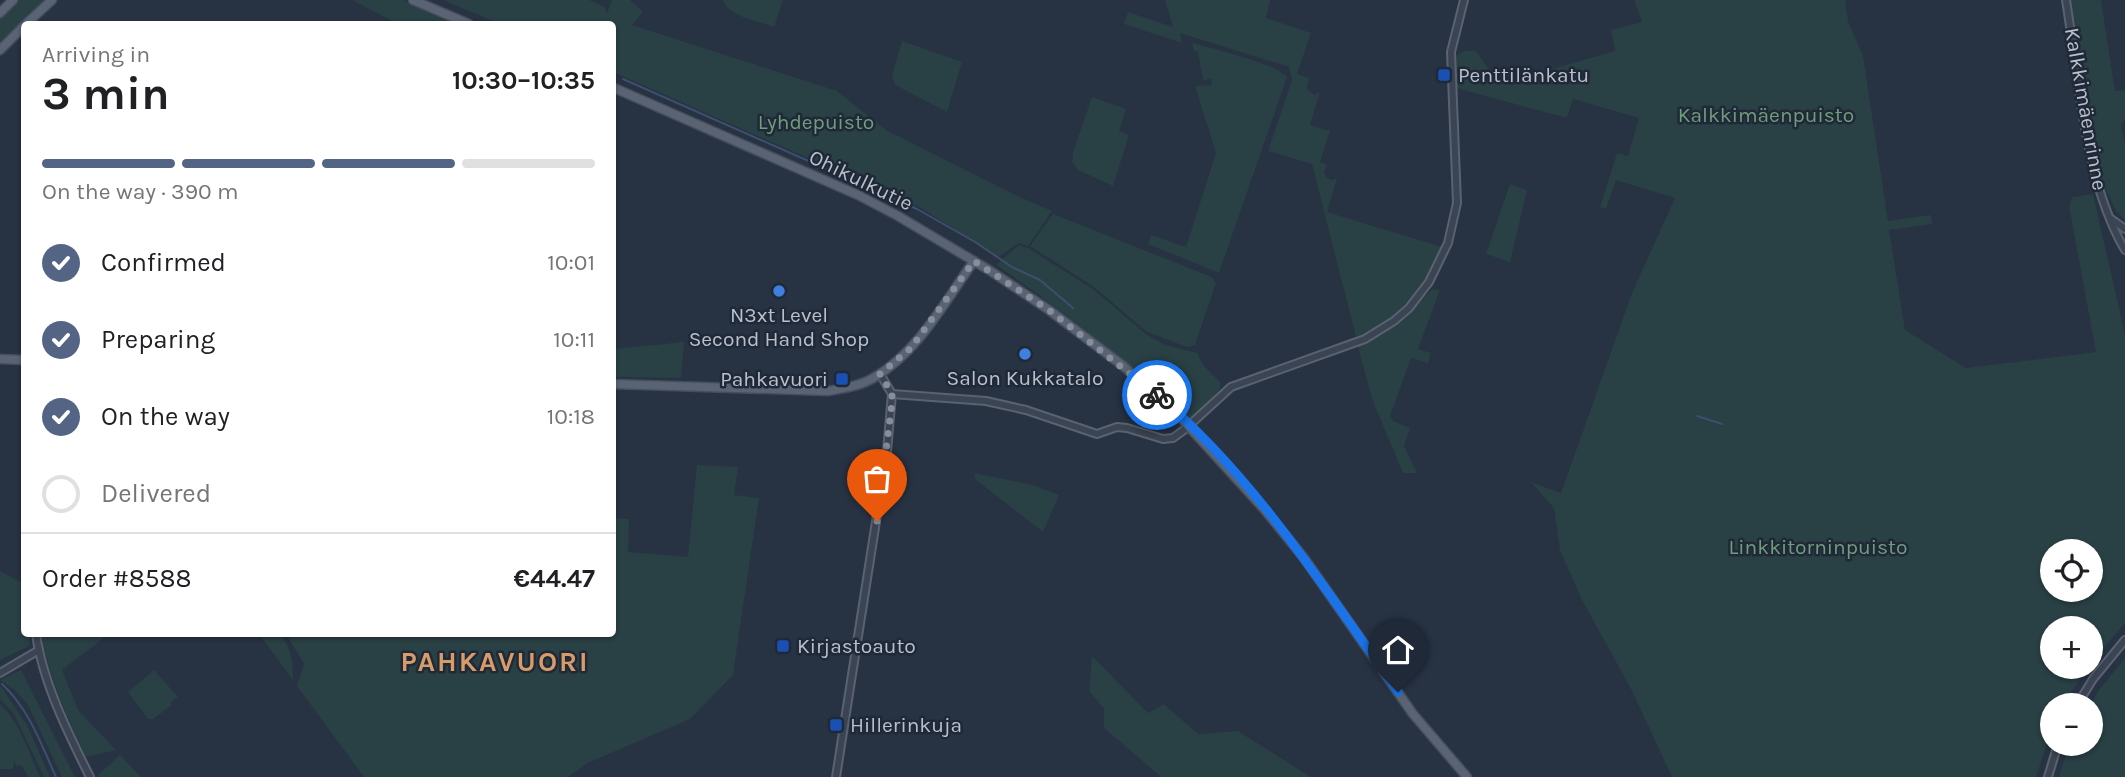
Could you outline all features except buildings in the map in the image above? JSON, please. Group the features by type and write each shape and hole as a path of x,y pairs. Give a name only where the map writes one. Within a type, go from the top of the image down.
{"main road":[{"path":"0,13 13,0"},
{"path":"29,21 52,0"},
{"path":"413,0 462,21"},
{"path":"0,50 21,29"},
{"name":"Ohikulkutie","path":"616,89 858,195 974,261 1049,310 1122,365 1193,429 1264,509 1304,558 1413,714 1467,777"},
{"path":"616,384 828,391 862,383 880,374 911,348 974,261"},
{"path":"0,359 21,360"}],"street":[{"path":"1194,421 1231,387 1365,339 1401,314 1429,282 1448,243 1457,202 1451,52 1464,0"},
{"name":"Kalkkimäenrinne","path":"2066,0 2091,160 2109,218 2125,250"},
{"name":"Kalkkimäenrinne","path":"2109,218 2125,229"},
{"path":"836,777 884,472 892,394 880,374"},
{"path":"892,394 986,401 1026,410 1097,434 1117,427 1163,439 1173,438 1184,430"},
{"path":"37,637 59,708 90,777"},
{"path":"2084,693 2093,678 2125,640"},
{"path":"0,673 39,650"},
{"path":"2048,777 2054,756"}],"green space":[{"path":"18,0 45,0 0,44 0,18"},
{"path":"352,0 403,0 452,21 392,21"},
{"name":"Lyhdepuisto","path":"443,0 589,0 605,7 607,13 612,0 630,0 643,12 632,25 837,91 886,130 1052,211 1028,246 1019,243 998,257 921,208 616,73 616,21 493,21"},
{"path":"723,0 783,0 774,27 731,11"},
{"path":"1165,0 1270,0 1266,18 1311,33 1297,74 1309,78 1307,89 1314,95 1320,92 1310,125 1330,131 1320,162 1327,165 1324,173 1326,177 1331,180 1337,178 1327,212 1442,247 1418,289 1385,322 1356,337 1312,164 1268,151 1292,80 1289,67 1180,33 1182,43 1124,24 1128,12 1173,27"},
{"name":"Linkkitorninpuisto","path":"1634,0 1845,0 1848,21 1863,56 1888,221 1931,215 1932,224 1889,230 1905,330 1966,368 2096,352 2069,206 2073,197 2093,194 2125,334 2125,623 2103,649 2103,616 2040,616 2040,679 2080,679 2071,693 2040,693 2040,756 2043,756 2036,777 1672,777 1631,689 1581,598 1560,550 1554,508 1531,482 1561,493 1632,293 1675,198 1616,180 1606,209 1600,207 1617,153 1628,156 1639,118 1573,99 1567,118 1456,88 1454,66 1460,53 1476,51 1499,84 1615,51 1611,30 1642,22"},
{"path":"2071,0 2101,0 2115,91 2125,90 2125,119 2121,125 2125,141 2125,220 2116,211 2100,178"},
{"path":"902,41 962,62 947,112 895,85 892,75"},
{"path":"1192,43 1257,62 1287,77 1219,273 1148,244 1151,235 1186,247 1216,153 1195,86 1211,85 1212,79 1203,80 1198,52 1194,51"},
{"path":"1092,97 1126,109 1119,131 1129,135 1113,186 1078,170 1072,162"},
{"path":"1510,184 1527,190 1510,262 1486,254"},
{"path":"1053,214 1212,277 1216,283 1195,345 1187,347 1147,332 1094,287 1030,246"},
{"path":"1019,245 1093,289 1147,335 1166,345 1197,353 1204,366 1220,382 1220,389 1191,420 1096,339 996,265"},
{"path":"1433,289 1440,290 1418,349 1431,353 1428,363 1411,358 1390,416 1393,421 1410,428 1404,446 1417,473 1403,473 1372,399 1358,347 1397,323"},
{"path":"684,342 681,378 616,377 616,349"},
{"path":"697,465 738,467 734,495 759,498 733,675 690,719 588,763 568,777 364,777 297,686 304,664 288,637 616,637 616,518 629,519 628,552 688,557"},
{"path":"974,473 1033,485 1059,495 1043,532 976,480"},
{"path":"0,571 21,582 21,637 31,637 29,646 0,660"},
{"path":"42,637 105,637 62,670 78,710 116,750 86,757 66,712"},
{"path":"261,637 284,639 291,656 293,680"},
{"path":"1092,656 1148,713 1164,704 1198,734 1238,731 1311,777 1161,777 1104,728 1104,709 1089,691"},
{"path":"2125,658 2125,777 2059,777 2065,756 2103,756 2103,693 2097,693"},
{"path":"21,670 75,777 62,777 28,705 15,690 0,680"},
{"path":"154,670 178,697 153,719 148,719 128,692"},
{"path":"0,685 27,725 50,777 44,777 14,714 0,699"},
{"path":"0,704 19,729 40,777 28,777 22,766 16,765 14,760 13,769 0,769"},
{"path":"120,755 141,777 98,777 99,774"}],"waterway":[{"path":"623,79 917,209 1012,267 1040,280 1073,308"},
{"path":"1697,416 1722,424"},
{"path":"2,684 27,716 56,777"}],"way so far":[{"path":"877,521 892,403 892,394 880,374 911,348 974,261 1049,310 1157,395"}],"place":[{"name":"Penttilänkatu","path":"1444,75"},
{"name":"N3xt Level Second Hand Shop","path":"779,291"},
{"name":"Salon Kukkatalo","path":"1025,354"},
{"name":"Pahkavuori","path":"842,379"},
{"name":"Kirjastoauto","path":"783,646"},
{"name":"Hillerinkuja","path":"836,725"}],"district":[{"name":"PAHKAVUORI","path":"495,661"}],"route":[{"path":"1157,395 1233,473 1304,558 1398,692"}],"park label":[{"name":"Kalkkimäenpuisto","path":"1766,115"}]}
